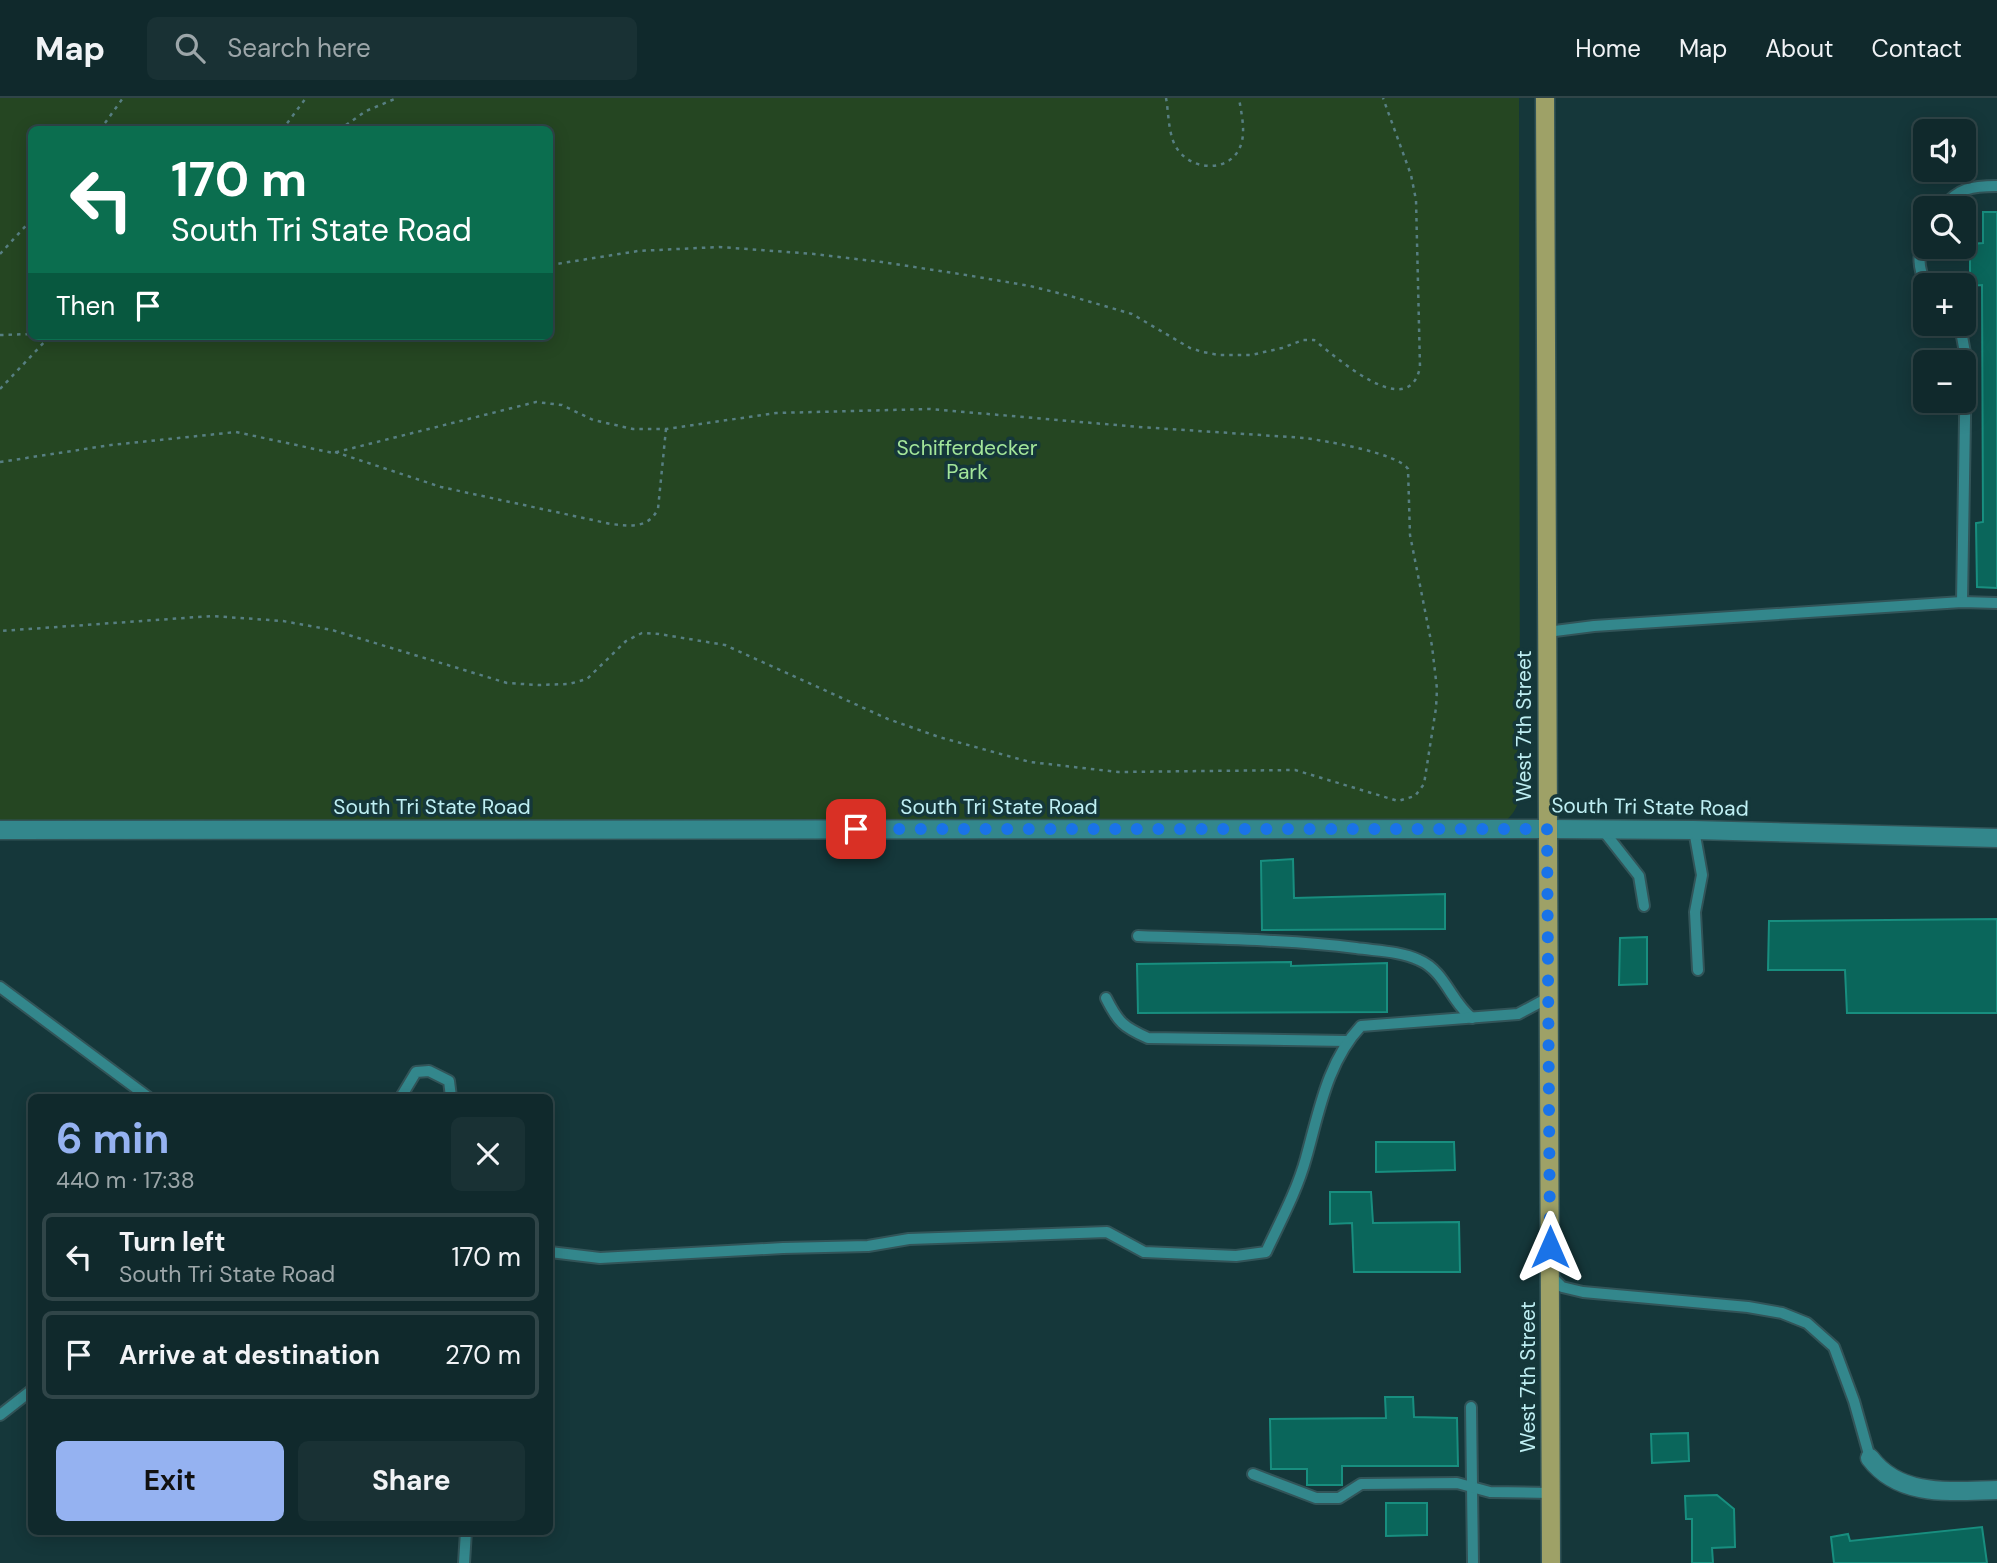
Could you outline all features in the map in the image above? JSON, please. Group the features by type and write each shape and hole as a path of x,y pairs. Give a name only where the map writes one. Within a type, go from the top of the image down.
{"main road":[{"name":"West 7th Street","path":"1545,98 1551,1563"}],"street":[{"name":"South Tri State Road","path":"0,830 1602,829 1997,838"},
{"path":"1870,1458 1894,1480 1916,1488 1943,1491 1997,1490"}],"lane":[{"path":"1953,196 1963,189 1997,186"},
{"path":"1962,336 1966,358 1962,602"},
{"path":"1547,632 1594,626 1962,602 1997,603"},
{"path":"1602,829 1639,876 1644,906"},
{"path":"1694,830 1702,875 1695,912 1698,970"},
{"path":"1138,936 1328,944 1395,953 1420,960 1438,973 1462,1010 1472,1018"},
{"path":"0,987 144,1094"},
{"path":"1106,998 1116,1019 1127,1029 1148,1038 1347,1041"},
{"path":"553,1252 600,1258 868,1246 909,1239 1107,1232 1144,1252 1236,1256 1266,1252 1306,1160 1318,1108 1347,1041 1362,1026 1518,1014 1548,998"},
{"path":"403,1094 416,1072 429,1071 449,1081 451,1094"},
{"path":"1550,1275 1562,1287 1583,1293 1748,1307 1782,1313 1807,1323 1834,1347 1854,1401 1870,1458"},
{"path":"0,1415 28,1393"},
{"path":"1471,1407 1472,1563"},
{"path":"1253,1474 1316,1498 1339,1498 1361,1484 1457,1483 1490,1492 1551,1493"},
{"path":"464,1563 466,1535"}],"path":[{"path":"103,126 123,98"},
{"path":"285,126 306,98"},
{"path":"345,126 366,111 397,98"},
{"path":"1166,98 1174,143 1179,152 1195,164 1215,166 1228,162 1235,156 1242,141 1239,98"},
{"path":"553,265 638,251 719,247 882,262 1030,286 1070,296 1132,314 1190,348 1203,352 1251,355 1308,339 1372,382 1398,389 1412,383 1418,376 1420,367 1416,200 1411,175 1383,98"},
{"path":"0,254 28,223"},
{"path":"0,335 28,334"},
{"path":"0,389 46,340"},
{"path":"0,631 201,617 283,621 332,630 507,683 538,685 569,684 587,679 626,641 642,633 659,634 725,645 899,723 1030,762 1118,772 1295,770 1398,801 1415,796 1424,784 1436,708 1435,667 1410,535 1408,469 1405,464 1393,458 1305,438 1139,427 947,409 776,413 666,429 633,429 609,425 562,404 536,402 335,452"},
{"path":"0,462 111,445 236,432 335,452 441,487 611,524 637,526 652,519 658,509 666,429"}],"green space":[{"name":"Schifferdecker Park","path":"0,98 1519,98 1520,797 1514,812 1502,823 0,824"}],"building":[{"path":"1983,212 1997,212 1997,588 1977,587 1976,523 1983,522 1982,285 1976,286 1976,273 1970,273 1970,259 1976,259 1976,244 1983,243"},
{"path":"1293,859 1294,898 1445,894 1445,929 1262,930 1261,861"},
{"path":"1997,919 1997,1013 1847,1013 1845,970 1768,970 1769,921"},
{"path":"1647,937 1647,984 1619,985 1620,938"},
{"path":"1291,962 1291,966 1387,963 1387,1012 1138,1013 1137,964"},
{"path":"1376,1142 1454,1142 1455,1170 1376,1172"},
{"path":"1330,1192 1371,1192 1373,1223 1459,1222 1460,1272 1354,1272 1352,1223 1330,1224"},
{"path":"1385,1397 1413,1397 1414,1417 1457,1418 1458,1466 1342,1466 1342,1485 1307,1485 1307,1469 1271,1469 1270,1419 1386,1418"},
{"path":"1688,1433 1689,1461 1652,1463 1651,1434"},
{"path":"1717,1495 1734,1509 1735,1547 1712,1548 1713,1563 1692,1563 1692,1519 1686,1519 1685,1496"},
{"path":"1386,1503 1427,1503 1427,1535 1386,1536"},
{"path":"1982,1527 1987,1563 1834,1563 1831,1537 1848,1534 1850,1541"}],"route":[{"path":"856,829 1547,829 1550,1247"}]}
